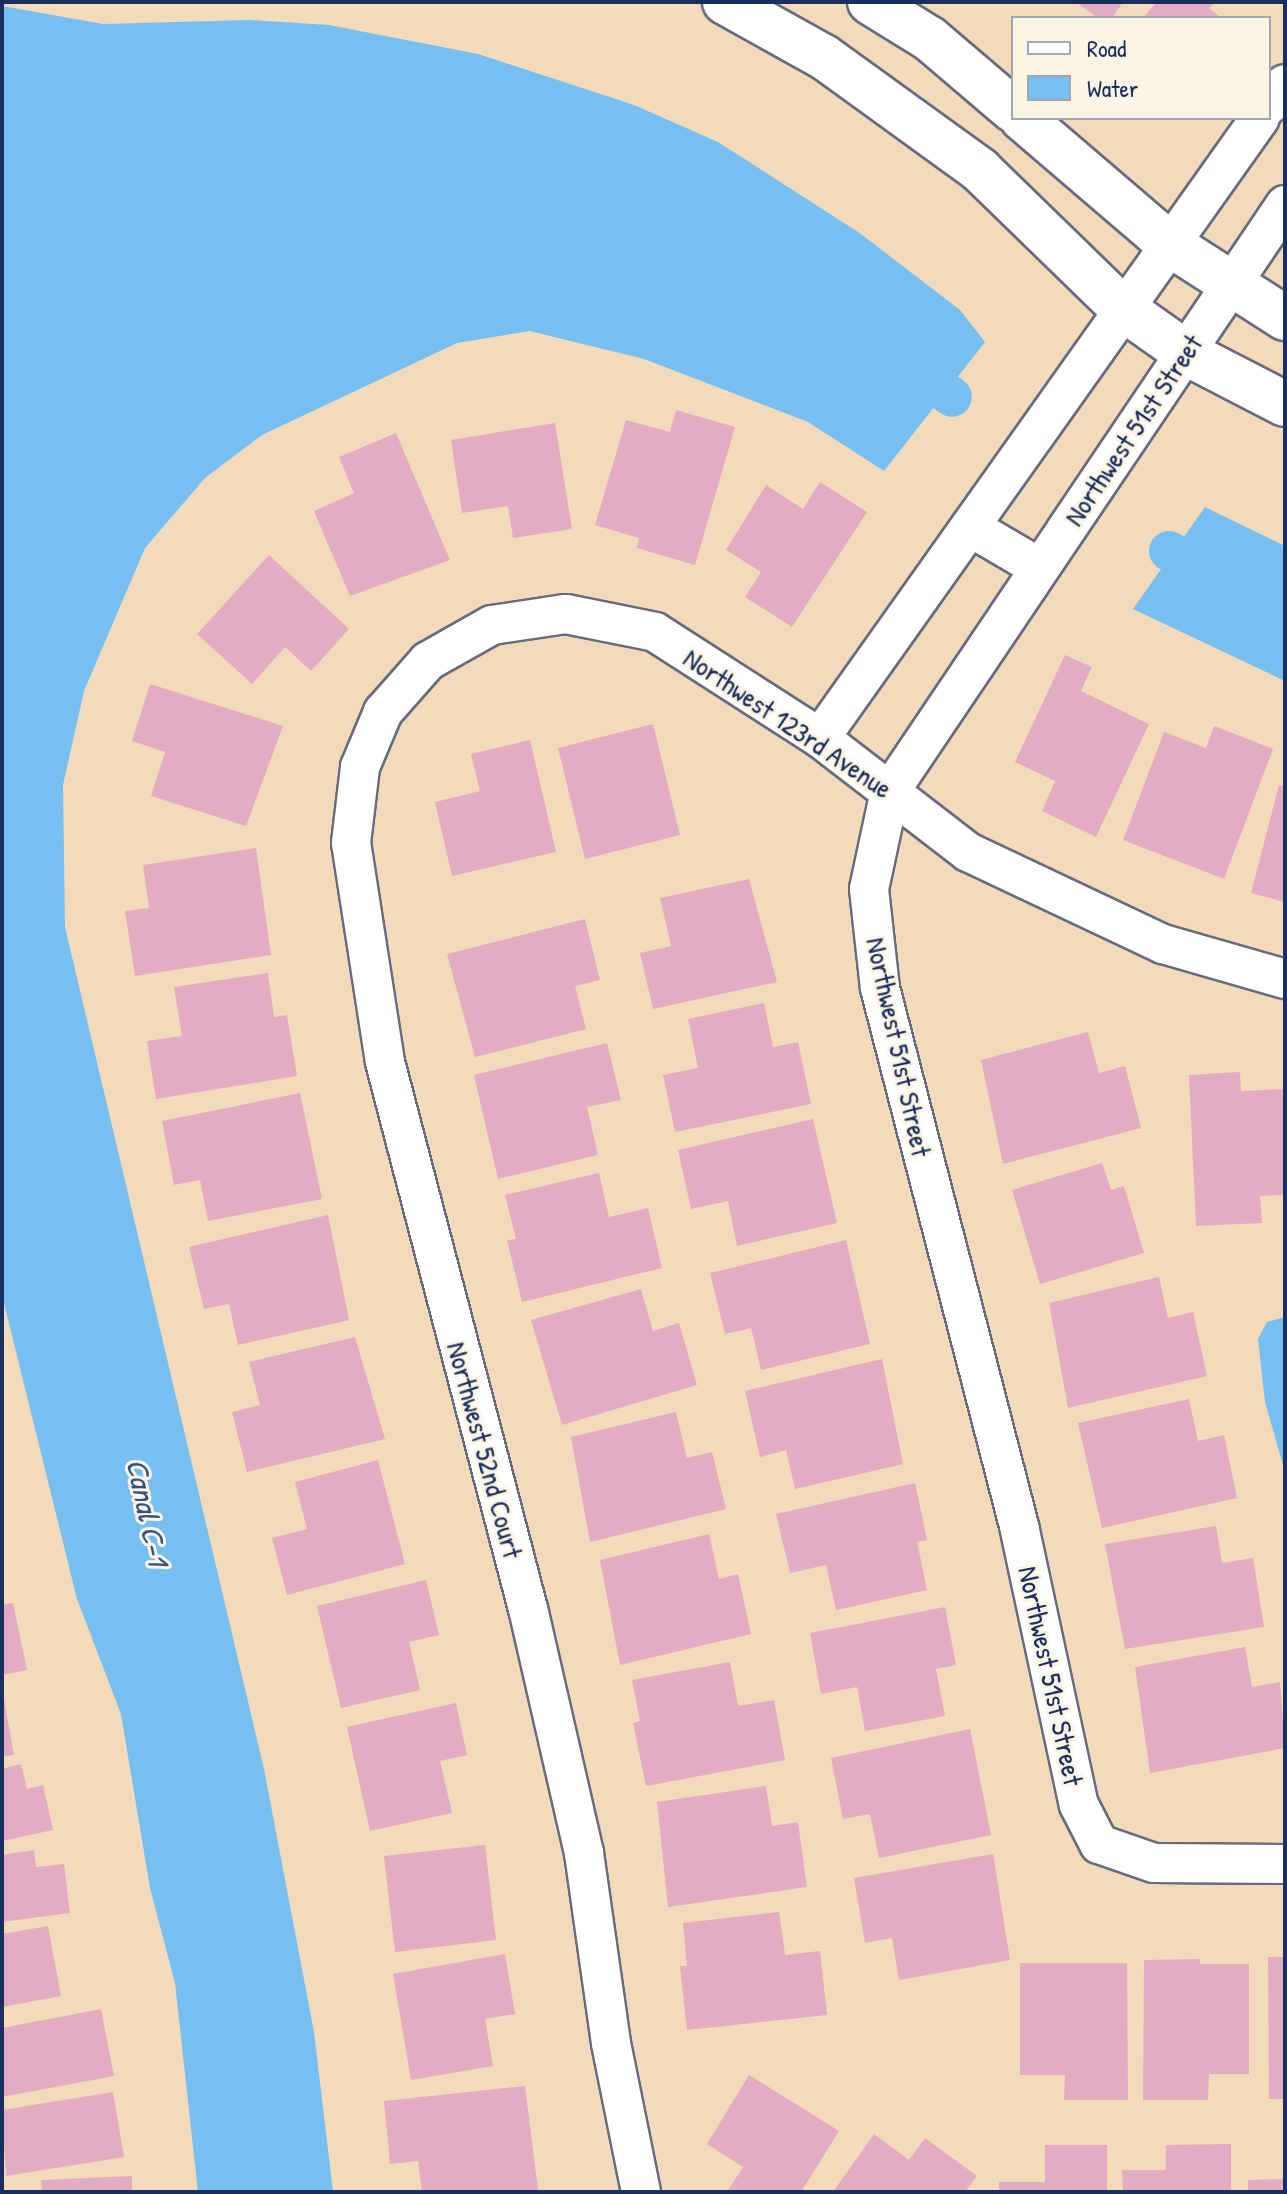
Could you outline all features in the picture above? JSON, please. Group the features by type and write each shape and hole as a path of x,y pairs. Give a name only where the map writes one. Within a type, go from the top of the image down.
{"street":[{"path":"725,2 824,57 980,170 1121,307 1186,353 1285,404"},
{"path":"870,2 930,39 1011,108"},
{"path":"1271,102 1285,84"},
{"path":"1024,120 1168,243 1229,287 1285,318"},
{"path":"820,738 1121,307 1259,120"},
{"name":"Northwest 51st Street","path":"1285,205 890,791 869,889 880,988 1019,1526 1079,1805 1099,1844 1154,1863 1285,1864"},
{"path":"970,527 1040,568"},
{"name":"Northwest 123rd Avenue","path":"383,712 428,661 492,625 566,614 655,632 820,738 968,852 1163,944 1285,979"},
{"name":"Northwest 52nd Court","path":"383,712 360,767 351,843 385,1062 528,1609 581,1838 611,2043 641,2192"}],"water":[{"name":"Canal C-1","path":"2,6 103,24 250,20 329,25 478,54 634,105 718,142 861,234 960,310 985,342 884,471 808,422 644,359 530,331 457,343 262,435 205,478 145,548 84,691 63,785 65,927 264,1769 314,2032 333,2192 198,2192 175,1983 150,1888 121,1714 77,1599 2,1295"},
{"path":"1205,507 1285,546 1285,681 1133,609"},
{"path":"1285,1317 1285,1472 1265,1402 1258,1339 1267,1322"}],"building":[{"path":"1076,2 1123,2 1113,16 1095,16"},
{"path":"1157,2 1215,2 1209,8 1219,16 1145,16"},
{"path":"676,410 735,427 695,565 637,548 639,538 595,525 626,420 670,432"},
{"path":"555,423 572,529 513,538 508,506 462,513 451,440"},
{"path":"396,433 450,560 350,596 314,511 354,493 339,457"},
{"path":"820,482 867,512 792,627 745,597 761,572 726,550 766,485 803,509"},
{"path":"269,555 349,629 311,671 285,647 252,684 197,634"},
{"path":"1065,655 1092,667 1081,691 1149,724 1096,837 1042,811 1055,781 1015,762"},
{"path":"150,684 283,726 246,826 151,796 165,752 132,741"},
{"path":"653,724 680,835 585,859 558,748"},
{"path":"1214,726 1273,749 1224,879 1123,840 1164,732 1206,748"},
{"path":"530,740 556,852 452,876 435,802 480,791 471,754"},
{"path":"1279,785 1285,787 1285,902 1251,893"},
{"path":"256,848 271,955 135,976 125,911 149,908 143,865"},
{"path":"749,879 777,982 653,1009 640,953 671,946 660,898"},
{"path":"585,919 600,980 575,986 586,1029 475,1057 447,954"},
{"path":"268,973 274,1017 287,1015 297,1076 156,1099 147,1041 182,1036 174,987"},
{"path":"764,1003 773,1047 798,1042 811,1104 675,1132 663,1075 698,1068 688,1019"},
{"path":"1088,1032 1099,1073 1125,1066 1141,1128 1003,1164 981,1060"},
{"path":"607,1043 621,1100 587,1107 598,1155 498,1179 474,1075"},
{"path":"1240,1072 1241,1091 1285,1089 1285,1195 1260,1196 1262,1223 1196,1226 1189,1075"},
{"path":"300,1093 322,1199 208,1221 200,1180 174,1185 162,1121"},
{"path":"813,1119 837,1223 737,1246 728,1201 691,1209 678,1150"},
{"path":"1102,1163 1111,1190 1124,1186 1144,1253 1040,1284 1012,1190"},
{"path":"599,1173 609,1217 648,1208 662,1268 522,1302 507,1240 516,1239 505,1195"},
{"path":"328,1215 349,1320 238,1345 229,1304 204,1309 189,1247"},
{"path":"846,1240 870,1344 761,1370 751,1328 725,1334 710,1273"},
{"path":"1159,1277 1168,1318 1193,1312 1207,1376 1068,1408 1049,1303"},
{"path":"641,1289 653,1331 679,1323 697,1385 562,1425 531,1320"},
{"path":"355,1337 385,1439 247,1472 232,1412 260,1405 249,1362"},
{"path":"882,1359 903,1464 795,1489 786,1450 760,1457 745,1391"},
{"path":"1189,1399 1198,1441 1224,1435 1237,1498 1102,1528 1078,1423"},
{"path":"676,1412 687,1458 712,1452 726,1509 590,1542 571,1437"},
{"path":"378,1460 405,1564 287,1595 272,1538 307,1529 295,1482"},
{"path":"915,1483 927,1540 917,1542 927,1590 836,1610 826,1565 790,1573 776,1514"},
{"path":"1216,1526 1222,1563 1253,1558 1264,1627 1125,1649 1105,1544"},
{"path":"709,1534 719,1579 738,1574 751,1634 620,1665 600,1560"},
{"path":"426,1580 439,1635 409,1642 420,1690 341,1708 317,1606"},
{"path":"13,1603 27,1670 2,1675 2,1605"},
{"path":"945,1607 956,1665 936,1669 945,1716 865,1731 857,1687 821,1694 810,1633"},
{"path":"1245,1647 1252,1687 1280,1682 1285,1748 1150,1773 1135,1667"},
{"path":"730,1662 738,1706 774,1700 785,1760 646,1786 633,1723 640,1721 632,1680"},
{"path":"2,1688 14,1755 2,1757"},
{"path":"456,1703 467,1755 440,1761 452,1813 370,1831 347,1727"},
{"path":"970,1729 991,1835 879,1858 870,1814 843,1819 831,1758"},
{"path":"21,1764 27,1789 43,1785 53,1830 2,1841 2,1769"},
{"path":"766,1786 772,1826 798,1822 807,1887 668,1907 657,1802"},
{"path":"485,1845 496,1940 395,1952 384,1856"},
{"path":"34,1850 36,1867 64,1864 70,1913 2,1922 2,1855"},
{"path":"993,1854 1010,1960 899,1980 892,1938 865,1943 854,1878"},
{"path":"779,1912 785,1955 820,1951 827,2015 687,2030 680,1966 687,1966 683,1923"},
{"path":"48,1926 61,1996 2,2007 2,1934"},
{"path":"505,1954 515,2014 485,2019 493,2066 411,2080 393,1974"},
{"path":"1268,1957 1285,1957 1285,2099 1269,2099"},
{"path":"1200,1959 1200,1964 1249,1964 1249,2074 1209,2074 1208,2100 1143,2100 1144,1960"},
{"path":"1020,1963 1127,1963 1128,2100 1064,2100 1065,2075 1020,2075"},
{"path":"101,2009 114,2076 2,2097 2,2028"},
{"path":"749,2075 839,2131 801,2192 727,2192 743,2167 707,2144"},
{"path":"525,2086 538,2190 422,2192 418,2161 390,2164 384,2101"},
{"path":"113,2092 124,2157 6,2176 2,2110"},
{"path":"874,2134 909,2160 925,2138 977,2176 965,2192 833,2192"},
{"path":"1231,2144 1231,2192 1123,2192 1122,2170 1166,2170 1166,2145"},
{"path":"1045,2145 1107,2145 1107,2192 999,2192 999,2182 1045,2182"},
{"path":"132,2176 132,2192 42,2192 41,2180"},
{"path":"1285,2179 1285,2192 1248,2192 1248,2180"}],"waterway":[{"path":"903,362 952,397"},
{"path":"1169,551 1285,611"}]}
